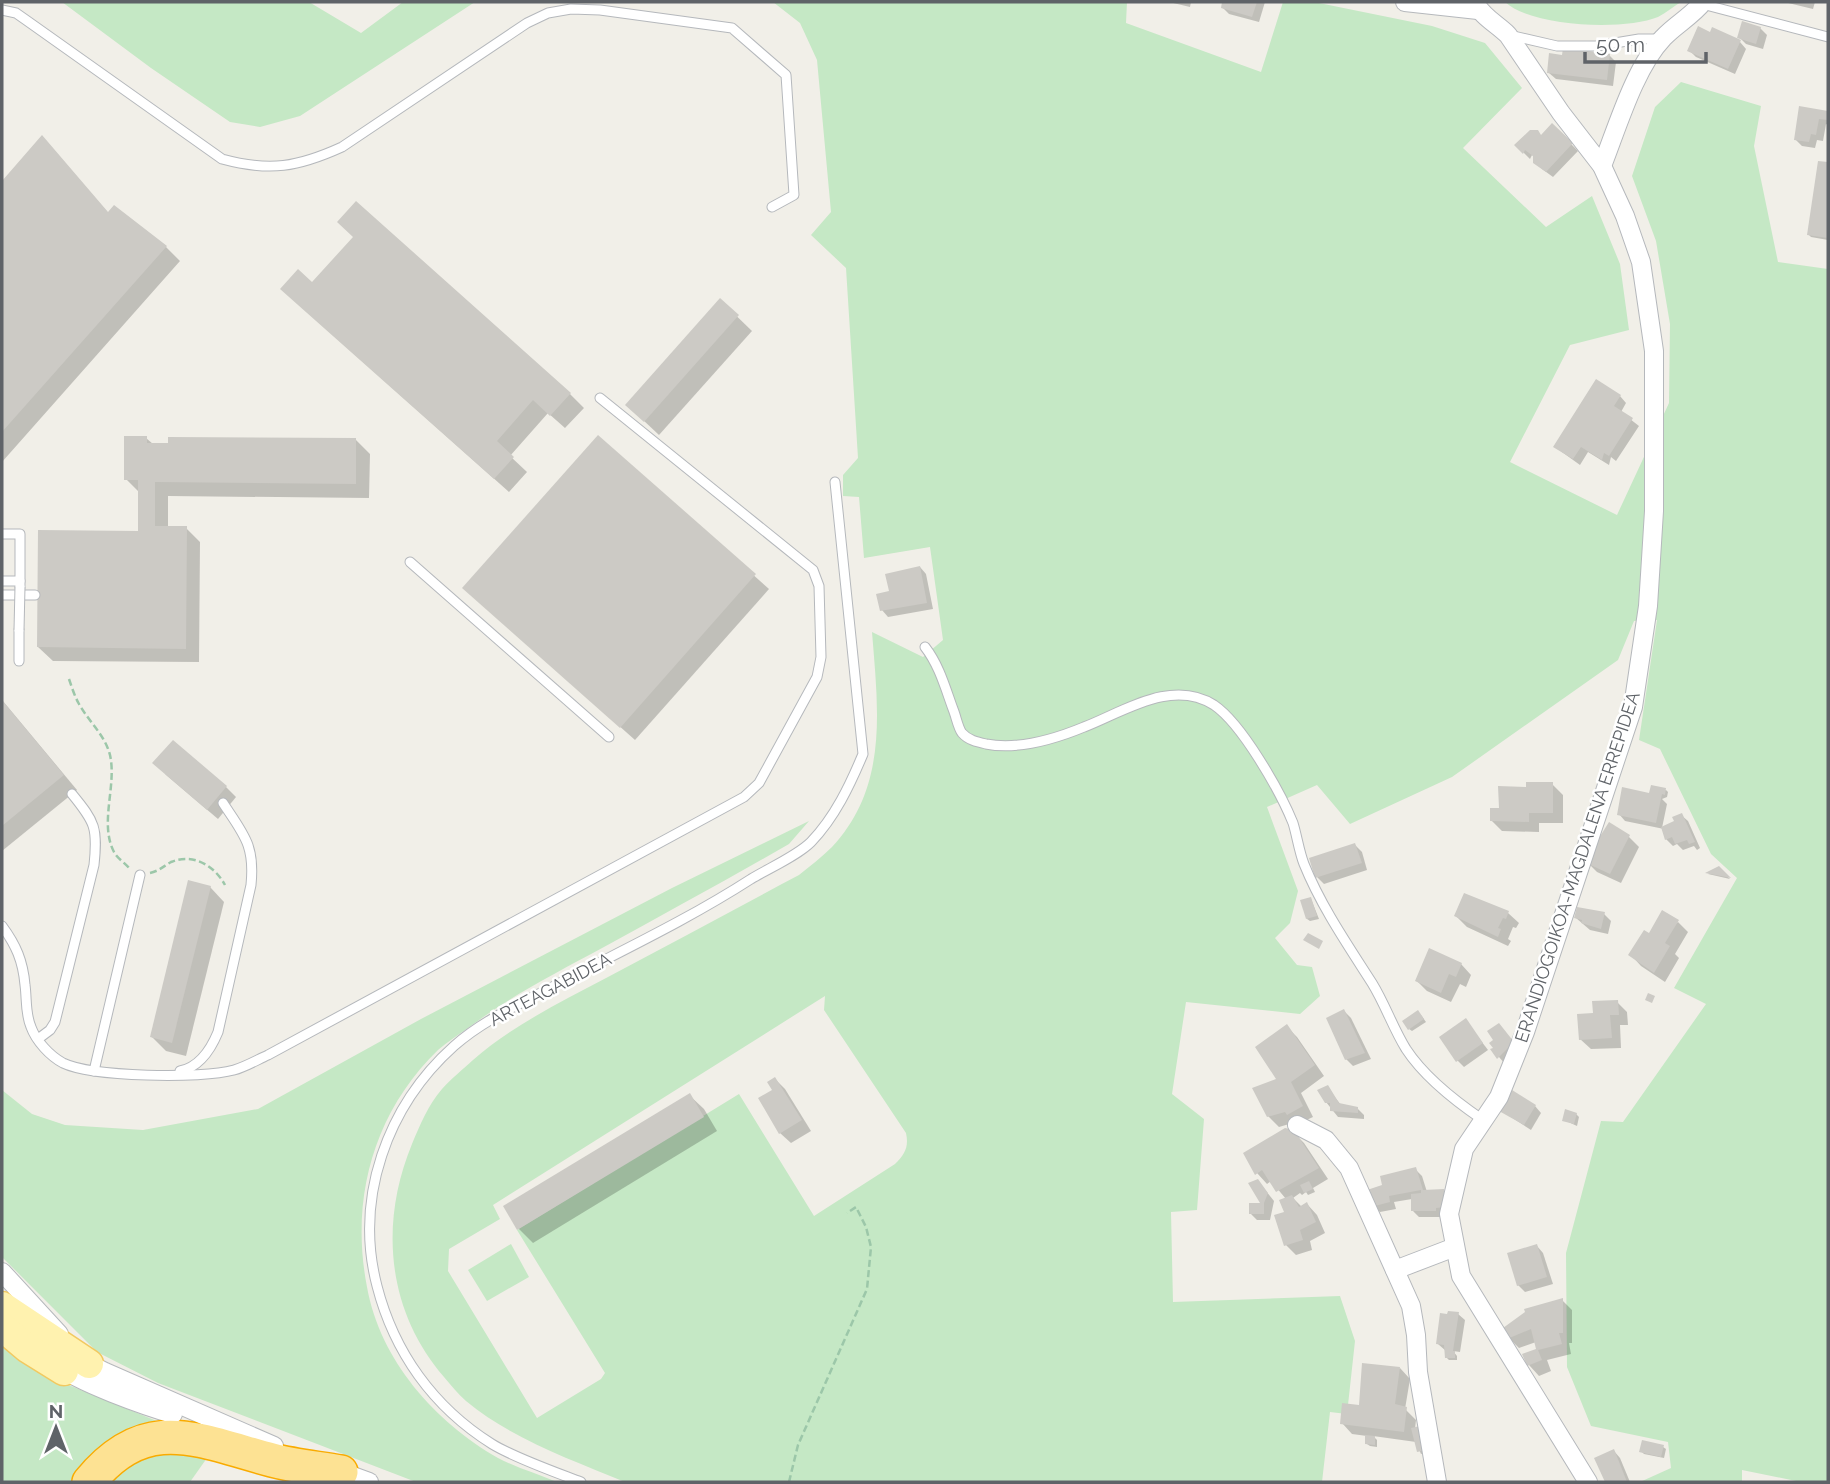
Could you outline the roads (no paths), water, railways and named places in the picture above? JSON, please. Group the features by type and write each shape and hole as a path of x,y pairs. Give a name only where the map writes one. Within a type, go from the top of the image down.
{"highway":[{"path":"89,1482 106,1462 125,1448 140,1441 159,1438 204,1441 270,1461 355,1477"}],"main road":[{"path":"2,1306 27,1348 77,1368"}],"street":[{"path":"1405,2 1476,6"},
{"path":"1602,166 1627,103 1649,58 1662,39 1703,3"},
{"name":"ERANDIOGOIKOA-MAGDALENA ERREPIDEA","path":"1476,6 1508,35 1561,113 1602,166 1625,216 1641,262 1654,351 1654,511 1648,606 1633,707 1525,1032 1499,1097 1464,1149 1448,1213 1461,1276 1588,1482"},
{"path":"1297,1125 1326,1140 1349,1168 1411,1307 1418,1373 1437,1482"},
{"path":"1395,1270 1455,1247"},
{"path":"2,1272 77,1368 270,1461"},
{"path":"2,1285 13,1324"},
{"path":"77,1368 270,1461"}],"lane":[{"path":"1703,3 1828,37"},
{"path":"2,10 16,13 222,159 248,166 279,168 312,161 342,147 527,23 548,13 571,9 600,10 732,28 786,75 794,195 772,207"},
{"path":"1508,35 1557,46 1597,46 1639,39 1662,39"},
{"path":"2,926 18,949 26,985 26,1009 31,1029 60,1062 80,1070 94,1071 206,1074 234,1070 268,1055 744,797 759,783 817,677 821,657 818,586 813,570 600,398"},
{"name":"ARTEAGABIDEA","path":"581,1482 493,1444 448,1411 415,1374 393,1333 381,1303 371,1263 369,1228 372,1192 379,1162 385,1141 402,1111 425,1077 454,1046 489,1022 726,895 810,842 848,792 863,754 835,482"},
{"path":"2,534 20,534 19,661"},
{"path":"410,562 609,737"},
{"path":"2,581 20,584"},
{"path":"2,596 35,596"},
{"path":"925,647 933,657 942,678 961,733 974,742 995,746 1054,738 1143,701 1165,696 1192,696 1213,705 1245,738 1281,797 1293,824 1303,862 1334,923 1382,999 1407,1050 1454,1100 1483,1120"},
{"path":"38,1039 50,1030 55,1022 94,865 94,823 72,794"},
{"path":"165,1074 188,1069 201,1060 213,1045 251,885 253,862 250,846 223,803"},
{"path":"94,1071 140,875"}]}
